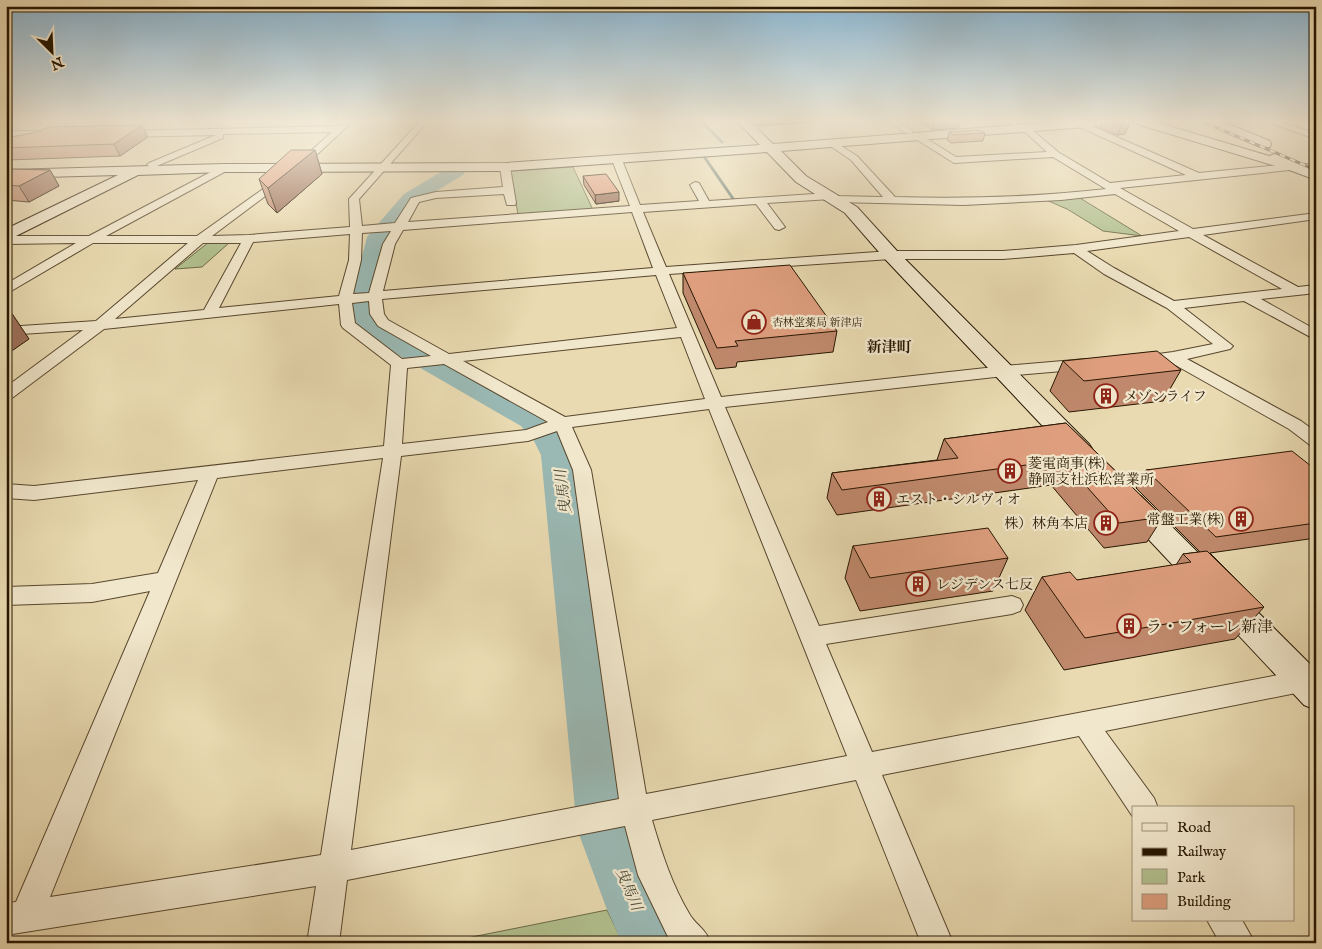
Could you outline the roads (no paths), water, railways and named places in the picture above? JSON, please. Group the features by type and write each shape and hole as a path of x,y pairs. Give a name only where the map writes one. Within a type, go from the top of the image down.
{"street":[{"path":"8,173 152,165 206,164"},
{"path":"8,173 138,171 282,164"},
{"path":"6,395 100,325 200,239 300,164"},
{"path":"385,164 354,199 355,260 349,299 348,325 406,363 686,332"},
{"path":"396,164 505,167 548,164"},
{"path":"619,164 660,271 937,943"},
{"path":"786,164 802,179 851,210 891,255 1092,463"},
{"path":"860,164 892,200"},
{"path":"1072,164 1191,234 1296,291"},
{"path":"1171,164 1198,176"},
{"path":"1282,164 1316,176"},
{"path":"1287,164 1294,168"},
{"path":"6,236 152,165"},
{"path":"6,240 249,238 513,217 832,197 964,202 1061,197 1198,176 1316,166"},
{"path":"505,167 513,217"},
{"path":"6,290 92,239 224,168"},
{"path":"695,185 706,204"},
{"path":"509,190 422,197 415,200 397,227 389,244 374,297 377,314 383,323 557,425 582,470 616,813 654,875 680,928 695,943"},
{"path":"760,201 779,227"},
{"path":"6,332 100,325 349,299 660,271 891,255 1003,255 1076,249 1316,216"},
{"path":"209,313 249,238"},
{"path":"1076,249 1109,270 1172,304 1225,346 1173,357 1124,361"},
{"path":"1172,304 1247,298 1316,289"},
{"path":"1247,298 1316,336"},
{"path":"1173,357 1294,425 1316,440"},
{"path":"322,943 406,363"},
{"path":"6,491 34,493 210,473 528,435 557,425 715,403 1004,371 1104,363"},
{"path":"16,918 166,580 210,473"},
{"path":"1113,484 1312,685"},
{"path":"6,596 92,593 166,580"},
{"path":"812,637 1012,605"},
{"path":"16,918 334,868 1085,724 1312,685"},
{"path":"1085,724 1143,806"},
{"path":"1224,922 1239,943"}],"waterway":[{"path":"709,164 734,200"},
{"name":"曳馬川","path":"456,171 411,198 379,237 363,303 364,316 370,327 533,419 548,436 559,455 605,829 636,907 655,943"}],"railway":[{"path":"1303,164 1316,170"}],"place":[{"name":"杏林堂薬局 新津店","path":"754,322"},
{"name":"メゾンライフ","path":"1106,396"},
{"name":"菱電商事(株) 静岡支社浜松営業所","path":"1010,471"},
{"name":"エスト・シルヴィオ","path":"879,499"},
{"name":"常盤工業(株)","path":"1241,519"},
{"name":"株）林角本店","path":"1106,523"},
{"name":"レジデンス七反","path":"918,584"},
{"name":"ラ・フォーレ新津","path":"1129,626"}],"district":[{"name":"新津町","path":"889,347"}]}
